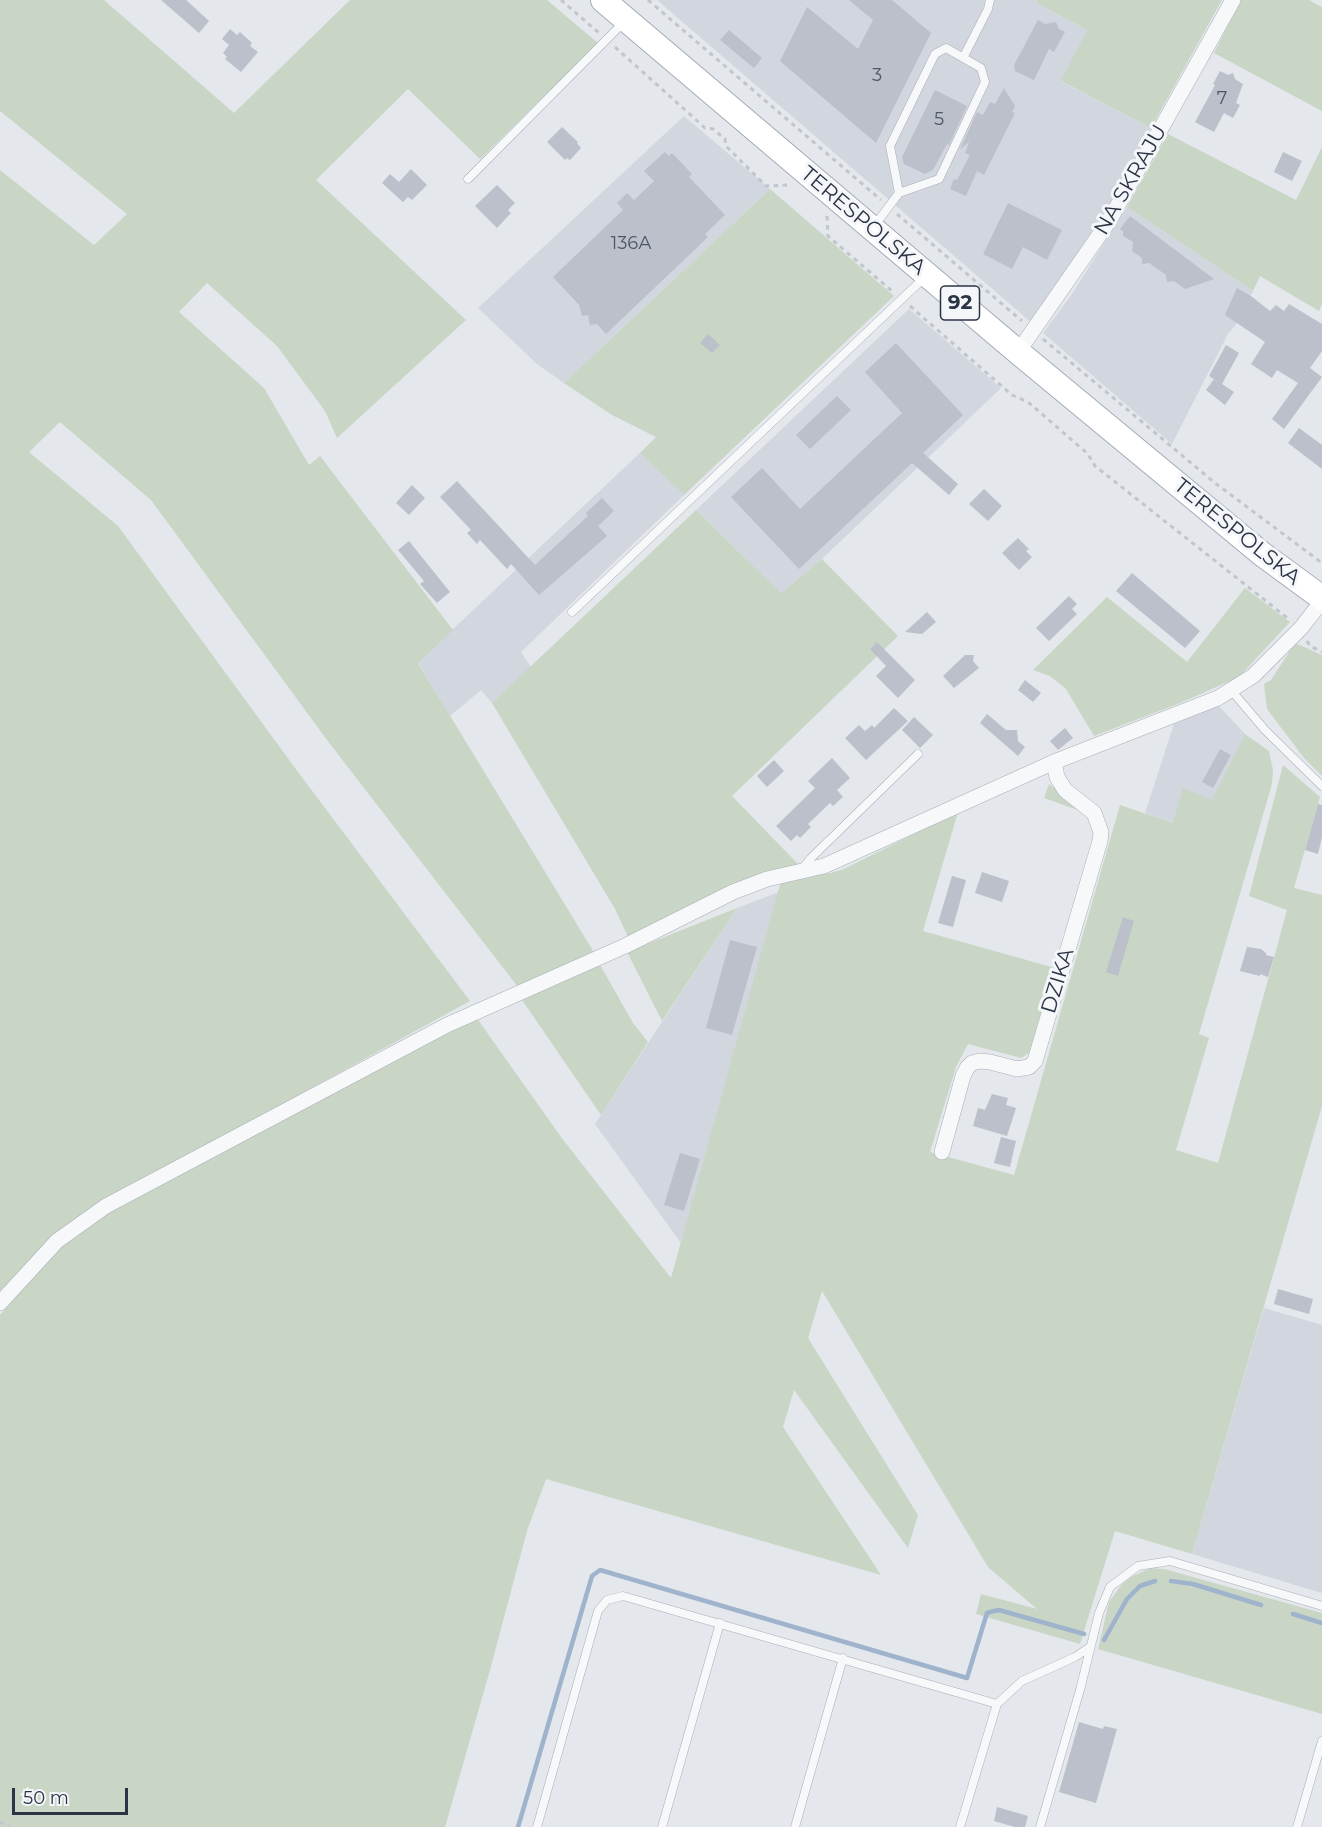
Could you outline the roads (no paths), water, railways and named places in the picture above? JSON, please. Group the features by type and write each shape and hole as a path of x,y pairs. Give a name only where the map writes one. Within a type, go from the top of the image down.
{"main road":[{"name":"TERESPOLSKA","path":"603,0 1018,352 1262,554 1322,600"}],"street":[{"name":"NA SKRAJU","path":"1018,352 1111,217 1233,0"},
{"path":"0,1303 57,1241 106,1206 447,1024 625,946 733,892 767,879 824,866 1054,762 1218,698 1253,676 1301,628 1322,600"},
{"name":"DZIKA","path":"942,1152 963,1076 972,1063 990,1062 1017,1069 1029,1067 1035,1060 1100,841 1101,832 1094,813 1065,790 1057,777 1054,762"}],"lane":[{"path":"963,58 988,9 990,0"},
{"path":"468,179 626,20"},
{"path":"872,229 899,193 939,179 985,82 981,68 946,48 935,54 890,146 899,193"},
{"path":"572,612 927,275"},
{"path":"1231,690 1265,730 1322,786"},
{"path":"800,873 811,858 918,754"},
{"path":"1040,1827 1080,1690 1099,1613 1110,1587 1138,1566 1170,1561 1322,1606"},
{"path":"537,1827 598,1611 607,1600 623,1596 996,1704"},
{"path":"662,1827 720,1623"},
{"path":"960,1827 996,1704 1022,1681 1075,1657 1090,1647"},
{"path":"795,1827 843,1658"},
{"path":"1297,1827 1322,1741"}],"waterway":[{"path":"518,1827 592,1576 600,1570 967,1678 987,1613 999,1610 1084,1634"},
{"path":"1104,1640 1127,1599 1140,1586 1155,1581"},
{"path":"1171,1581 1193,1584 1261,1605"},
{"path":"1293,1614 1322,1623"}]}
